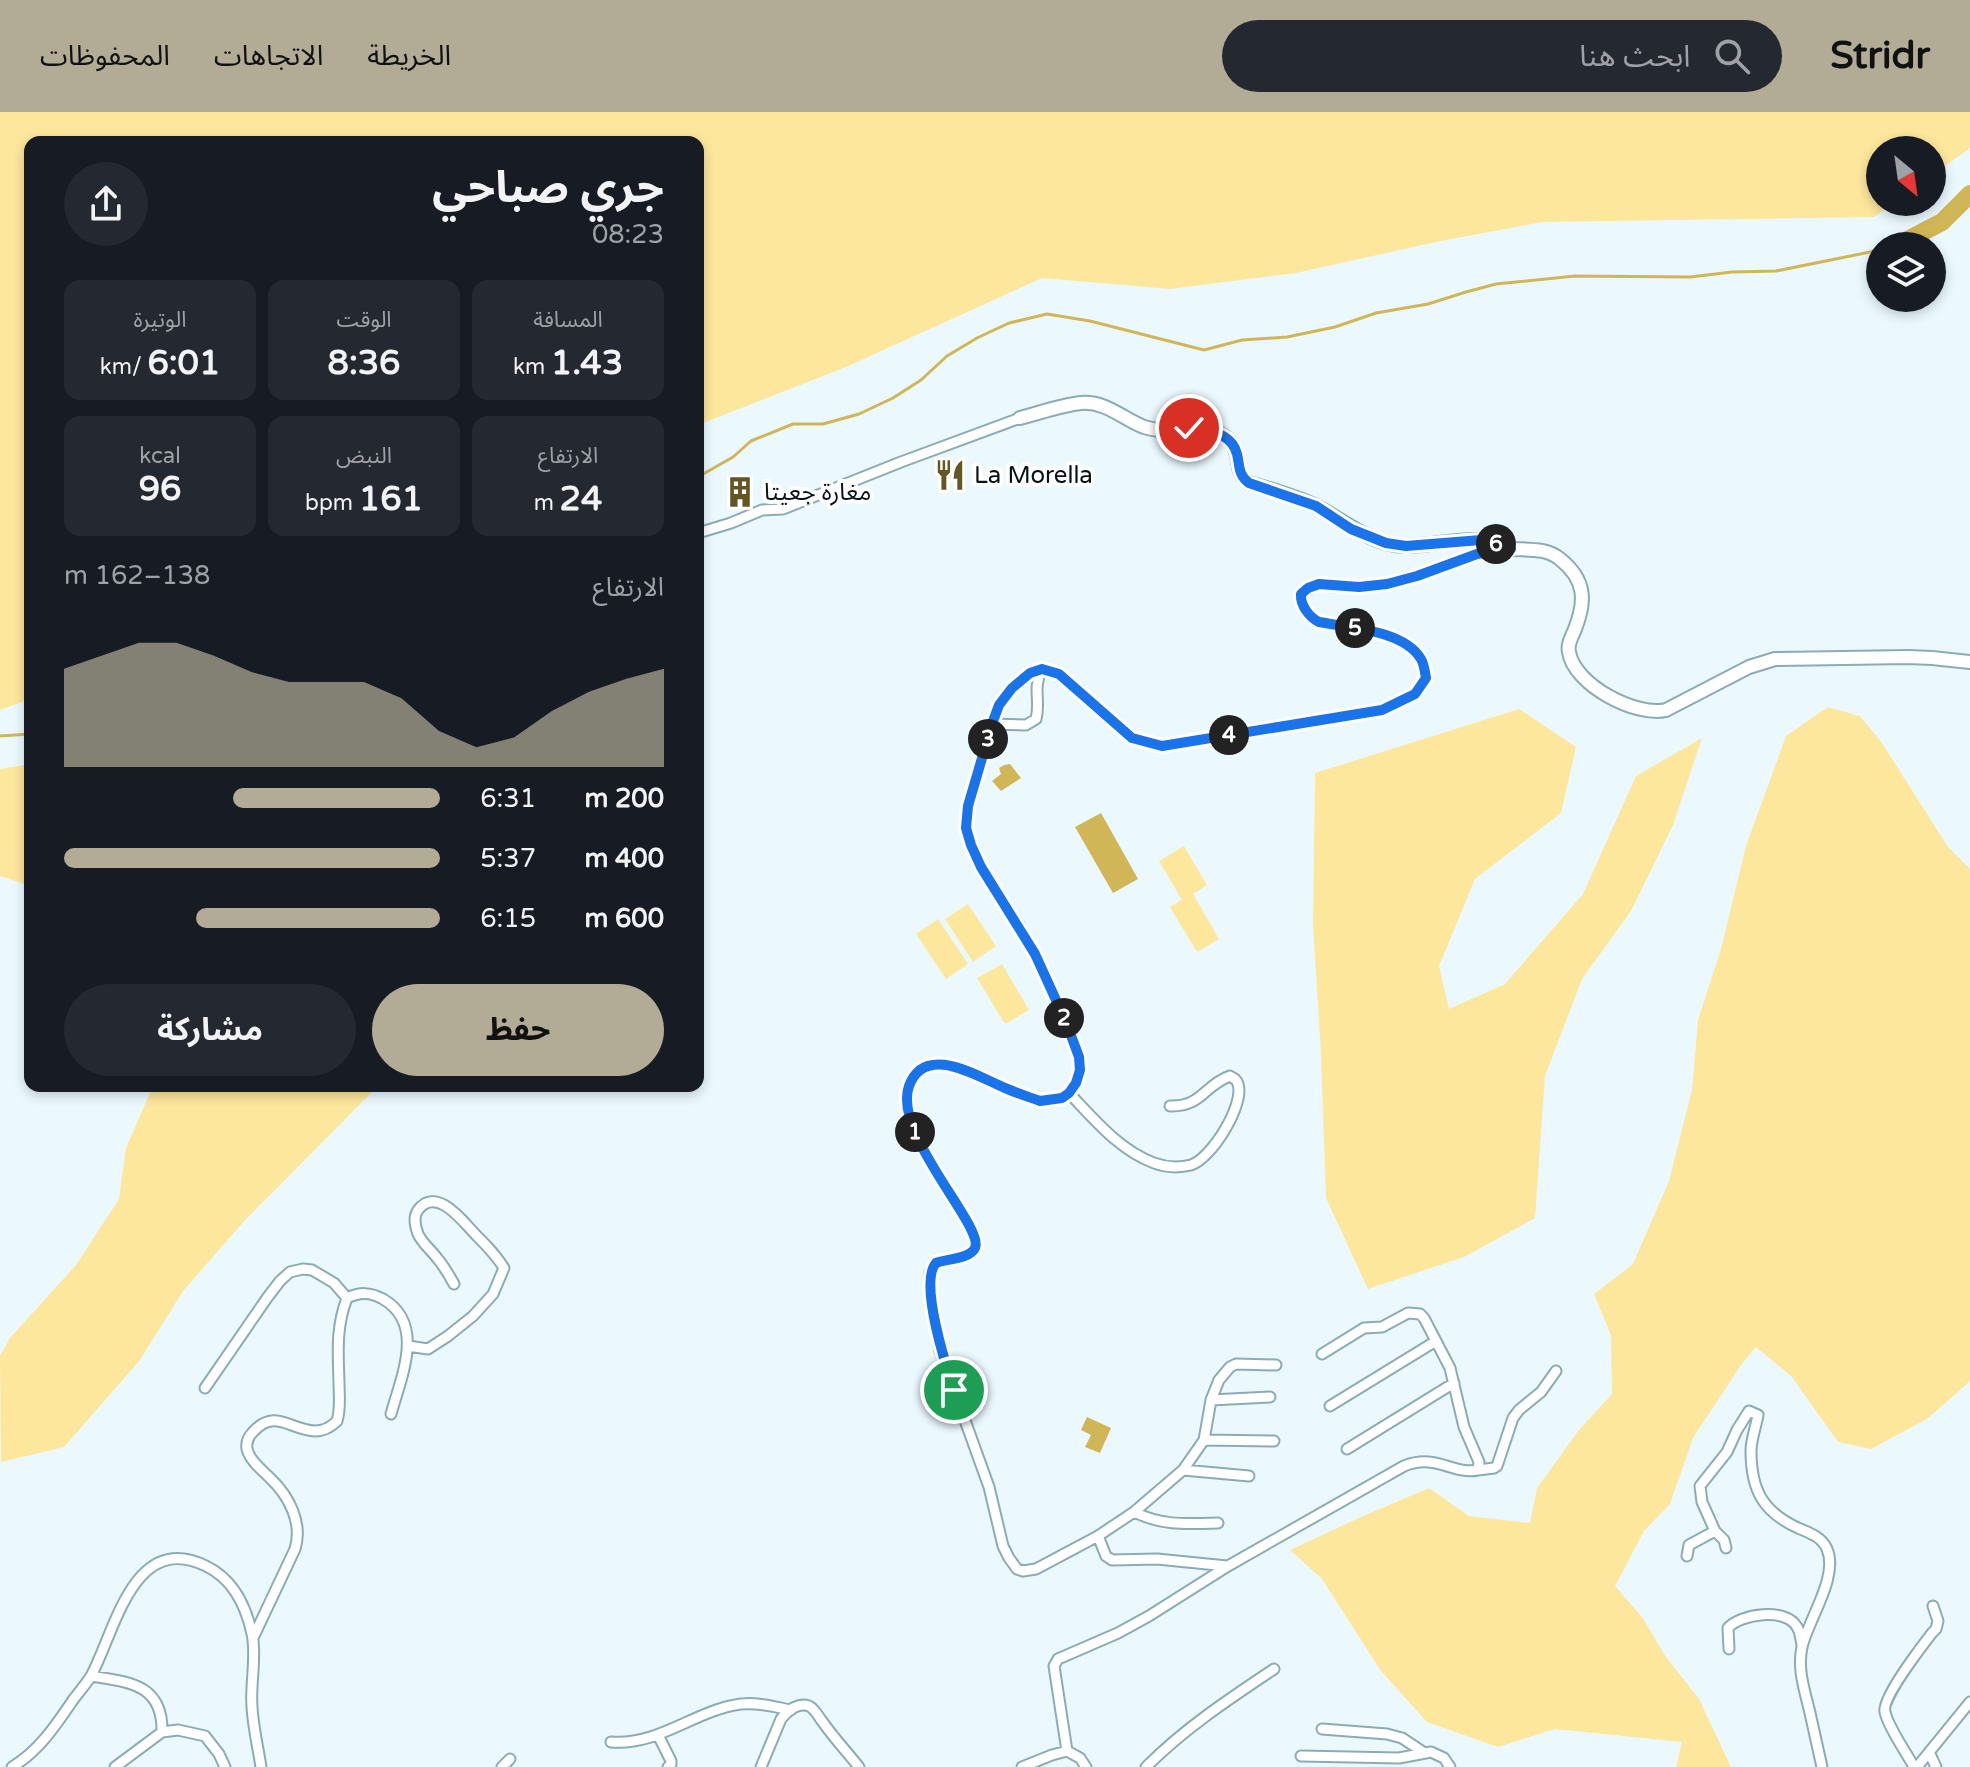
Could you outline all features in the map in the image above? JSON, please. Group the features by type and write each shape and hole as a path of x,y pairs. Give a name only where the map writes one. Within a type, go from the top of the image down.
{"street":[{"path":"704,531 762,510 783,509 1020,418 1067,406 1093,404 1109,408 1145,427 1209,429 1223,435 1237,451 1240,476 1249,483 1316,506 1351,529 1386,543 1406,546 1481,540 1511,549"},
{"path":"1276,1365 1236,1364 1230,1367 1219,1380 1211,1400 1204,1440 1183,1470 1134,1512 1098,1536 1043,1565 1028,1571 1017,1569 1003,1546 981,1463 940,1351 932,1303 931,1268 936,1263 968,1254 976,1243 966,1220 919,1142 906,1097 914,1075 937,1064 954,1066 1040,1101 1062,1098 1069,1093 1080,1070 1079,1057 1066,1022 1035,954 981,867 966,828 968,806 992,724 999,705 1012,688 1030,673 1042,669 1059,674 1132,738 1162,746 1382,710 1415,694 1426,678 1423,661 1410,646 1384,633 1319,622 1312,618 1300,599 1301,594 1319,584 1359,587 1387,584 1477,554 1529,548 1559,558 1573,573 1582,591 1583,606 1569,642 1572,663 1582,676 1606,693 1641,710 1666,710 1749,667 1775,659 1908,657 1970,662"},
{"path":"992,724 1026,725 1036,719 1036,688 1042,669"},
{"path":"1069,1093 1108,1133 1129,1149 1154,1163 1176,1167 1199,1161 1215,1145 1235,1109 1239,1087 1230,1076 1195,1102 1170,1106"},
{"path":"408,1346 428,1349 465,1323 493,1294 504,1268 493,1251 457,1213 438,1202 429,1202 419,1208 415,1224 419,1237 454,1284"},
{"path":"205,1388 273,1289 290,1272 312,1270 334,1283 347,1298"},
{"path":"347,1298 364,1293 381,1298 399,1315 409,1337 391,1414"},
{"path":"253,1638 295,1549 298,1525 289,1503 251,1458 248,1439 261,1425 270,1421 318,1431 337,1421 338,1335 340,1316 347,1298"},
{"path":"1322,1354 1364,1328 1382,1327 1408,1313 1420,1314 1450,1368 1464,1427 1479,1462 1478,1470"},
{"path":"1330,1406 1436,1341"},
{"path":"1067,1751 1054,1666 1058,1659 1149,1616 1228,1566 1404,1466 1417,1461 1431,1461 1471,1471 1497,1466 1513,1418 1541,1392 1556,1371"},
{"path":"1347,1449 1454,1383"},
{"path":"1211,1400 1270,1397"},
{"path":"1726,1548 1702,1502 1700,1486 1727,1452 1749,1411 1758,1415 1751,1449 1761,1499 1779,1520 1819,1537 1827,1548 1831,1566 1802,1645 1800,1667 1822,1767"},
{"path":"1204,1440 1274,1441"},
{"path":"1183,1470 1249,1476"},
{"path":"1134,1512 1168,1523 1218,1523"},
{"path":"1687,1556 1689,1545 1715,1531"},
{"path":"1098,1536 1106,1556 1112,1560 1157,1559 1228,1566"},
{"path":"12,1767 40,1746 91,1676 120,1606 131,1590 155,1565 181,1558 196,1561 225,1578 246,1612 253,1638 252,1708 261,1767"},
{"path":"1933,1606 1938,1621 1936,1629 1884,1704 1885,1714 1916,1767 1970,1702"},
{"path":"1729,1649 1728,1628 1733,1622 1770,1613 1797,1625 1802,1645"},
{"path":"1146,1767 1196,1722 1274,1669"},
{"path":"91,1676 141,1686 149,1692 160,1711 162,1732"},
{"path":"611,1742 640,1741 712,1711 742,1704 762,1704 791,1710"},
{"path":"761,1767 775,1730 785,1714 799,1705 815,1711 859,1767"},
{"path":"1322,1729 1387,1734 1402,1738 1423,1752"},
{"path":"115,1767 162,1732 178,1730 205,1736 225,1767"},
{"path":"658,1735 671,1761 668,1767"},
{"path":"1022,1767 1067,1751 1080,1758 1086,1767"},
{"path":"1301,1756 1399,1758 1431,1752 1444,1758 1450,1767"},
{"path":"1929,1752 1936,1767"},
{"path":"502,1767 510,1759"}],"shaded area":[{"path":"0,112 1970,112 1970,148 1946,165 1946,136 1866,136 1866,216 1874,217 1542,222 1296,273 1170,289 1042,278 846,367 704,423 704,136 24,136 24,701 0,710"},
{"path":"1828,707 1860,716 1882,743 1948,847 1970,869 1970,1381 1927,1419 1871,1449 1838,1442 1792,1377 1756,1347 1693,1438 1670,1504 1644,1531 1615,1586 1642,1617 1666,1657 1699,1699 1731,1767 1676,1767 1682,1742 1555,1729 1498,1747 1427,1722 1381,1671 1322,1579 1290,1550 1429,1488 1469,1516 1530,1523 1537,1488 1579,1430 1612,1394 1611,1335 1594,1294 1633,1264 1669,1181 1692,1090 1698,1020 1721,949 1746,846 1786,736"},
{"path":"1519,709 1576,747 1561,813 1475,879 1439,966 1449,1009 1505,984 1583,894 1636,776 1702,738 1673,825 1631,911 1582,979 1545,1076 1535,1218 1464,1257 1368,1289 1326,1198 1313,925 1315,773"},
{"path":"1010,764 1021,778 1001,791 992,781 1001,774 999,768"},
{"path":"24,765 24,884 0,876 0,769"},
{"path":"1101,813 1138,879 1113,893 1075,827"},
{"path":"1184,846 1207,885 1193,894 1219,939 1197,952 1170,907 1182,900 1159,861"},
{"path":"968,904 996,946 973,962 945,919"},
{"path":"938,919 968,964 946,979 916,934"},
{"path":"1002,964 1029,1010 1005,1024 977,978"},
{"path":"150,1092 372,1092 246,1219 183,1291 140,1360 64,1447 1,1462 0,1356 10,1338 76,1265 119,1199 126,1148"},
{"path":"1087,1417 1111,1428 1100,1453 1085,1447 1091,1435 1081,1430"}],"waterway":[{"path":"1923,232 1942,222 1970,194"},
{"path":"704,474 733,457 751,441 793,424 823,424 859,414 921,380 947,356 977,338 1009,323 1047,314 1090,321 1204,350 1242,340 1287,337 1335,327 1376,313 1428,304 1496,284 1575,276 1690,277 1776,271 1866,253"},
{"path":"0,736 24,734"}],"place":[{"name":"La Morella","path":"950,475"},
{"name":"مغارة جعيتا","path":"740,492"}],"route":[{"path":"954,1390 940,1351 930,1272 936,1263 968,1254 976,1243 966,1220 919,1142 906,1097 910,1082 919,1070 929,1065 954,1066 1040,1101 1052,1101 1069,1093 1080,1070 1079,1057 1066,1022 1035,954 981,867 966,828 968,806 999,705 1020,680 1042,669 1059,674 1132,738 1162,746 1382,710 1415,694 1426,678 1423,661 1410,646 1384,633 1319,622 1309,614 1300,599 1301,594 1319,584 1359,587 1387,584 1477,554 1511,549 1481,540 1406,546 1386,543 1351,529 1316,506 1249,483 1240,476 1237,451 1233,444 1209,429 1189,428"}]}
